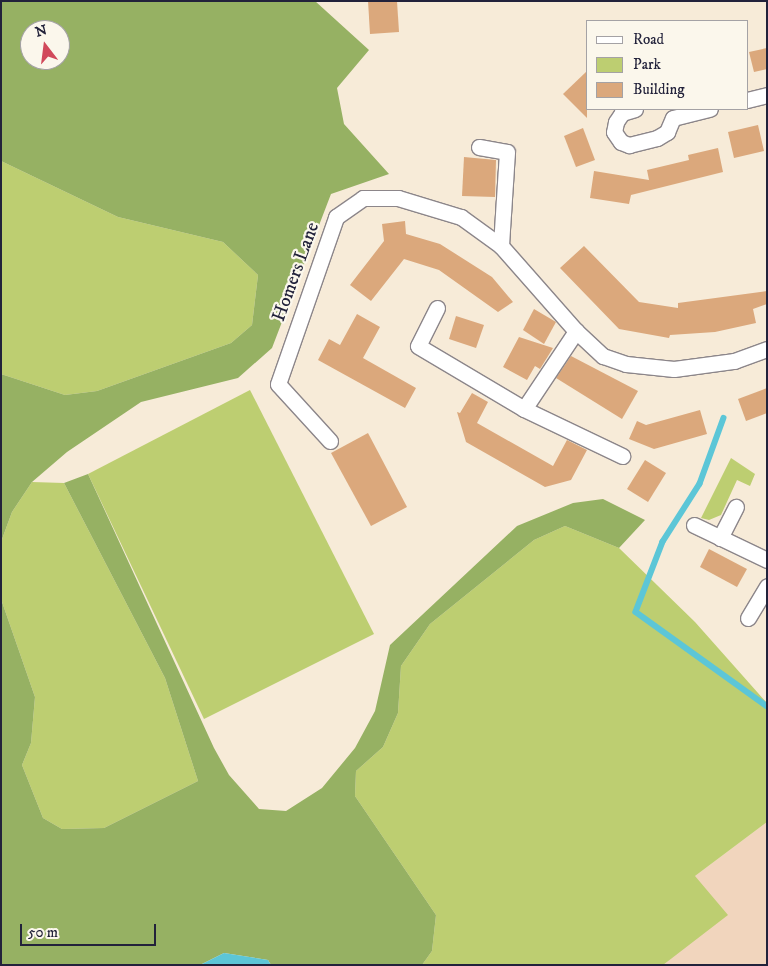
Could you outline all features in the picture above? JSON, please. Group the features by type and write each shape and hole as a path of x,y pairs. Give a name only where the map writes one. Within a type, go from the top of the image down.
{"street":[{"path":"748,100 767,95"},
{"path":"632,110 622,113 616,122 614,132 621,142 629,145 657,138 667,132 668,113 700,110"},
{"path":"479,147 507,152 500,246"},
{"name":"Homers Lane","path":"330,441 278,384 336,217 363,198 398,198 461,217 500,246 576,331 603,356 647,368 674,370 734,361 767,349"},
{"path":"437,308 418,346 524,409 622,456"},
{"path":"524,409 576,331"},
{"path":"720,538 736,507"},
{"path":"694,525 767,560"},
{"path":"748,618 767,586"}],"shaded area":[{"path":"767,822 767,965 663,965 677,953 695,876"}],"green space":[{"path":"1,1 315,1 369,50 337,88 344,124 389,174 331,194 272,348 238,378 141,402 67,452 32,482 12,512 1,542 1,374 65,395 97,391 231,343 252,325 258,275 223,242 118,217 1,161"},
{"path":"1,161 118,217 223,242 258,275 252,325 231,343 97,391 65,395 1,374"},
{"path":"250,390 374,634 204,719 88,474"},
{"path":"731,458 755,474 750,486 737,480 721,515 709,520 701,518"},
{"path":"88,474 214,748 229,775 259,809 286,811 322,788 355,748 375,711 390,645 517,526 573,503 603,499 645,520 619,548 565,526 534,540 430,624 401,666 398,713 383,747 356,771 355,796 436,915 432,951 422,965 271,965 268,960 224,953 200,965 1,965 1,599 35,697 31,743 22,765 43,818 62,829 104,828 198,781 165,678 64,483"},
{"path":"32,482 64,483 165,678 198,781 104,828 62,829 43,818 22,765 31,743 35,697 1,599 1,542 12,512"},
{"path":"565,526 619,548 695,622 767,703 767,822 695,876 728,915 663,965 422,965 432,951 436,915 355,796 356,771 383,747 398,713 401,666 430,624 534,540"}],"water":[{"path":"224,953 268,960 271,965 200,965"}],"building":[{"path":"368,1 397,1 399,32 370,34"},
{"path":"767,48 767,69 754,72 749,52"},
{"path":"586,72 587,118 563,94"},
{"path":"758,125 764,151 734,158 728,132"},
{"path":"583,128 595,160 576,167 564,136"},
{"path":"718,148 723,172 631,195 629,204 590,198 594,171 649,180 647,170 689,160 688,155"},
{"path":"464,157 496,160 495,197 462,196"},
{"path":"405,221 406,234 440,244 492,277 513,302 498,312 439,270 404,259 371,301 350,285 384,241 382,224"},
{"path":"584,246 639,302 678,308 678,303 767,291 767,304 753,309 756,323 715,332 670,335 669,338 619,329 560,268"},
{"path":"534,309 556,322 544,344 523,330"},
{"path":"357,314 380,327 363,358 416,388 405,408 318,360 329,339 340,345"},
{"path":"456,316 484,325 476,348 449,339"},
{"path":"519,337 553,348 540,369 535,366 527,380 503,367"},
{"path":"571,356 638,391 622,419 556,378"},
{"path":"767,388 767,413 746,421 738,399"},
{"path":"472,393 488,402 477,423 553,466 567,440 587,450 571,480 545,487 466,442 457,412 460,413"},
{"path":"700,410 707,434 654,449 629,439 637,421 646,425"},
{"path":"368,433 407,507 371,526 331,453"},
{"path":"645,460 666,473 648,502 627,489"},
{"path":"709,549 747,569 737,587 700,567"}],"waterway":[{"path":"724,418 700,484 663,542 636,612 767,706"}]}
